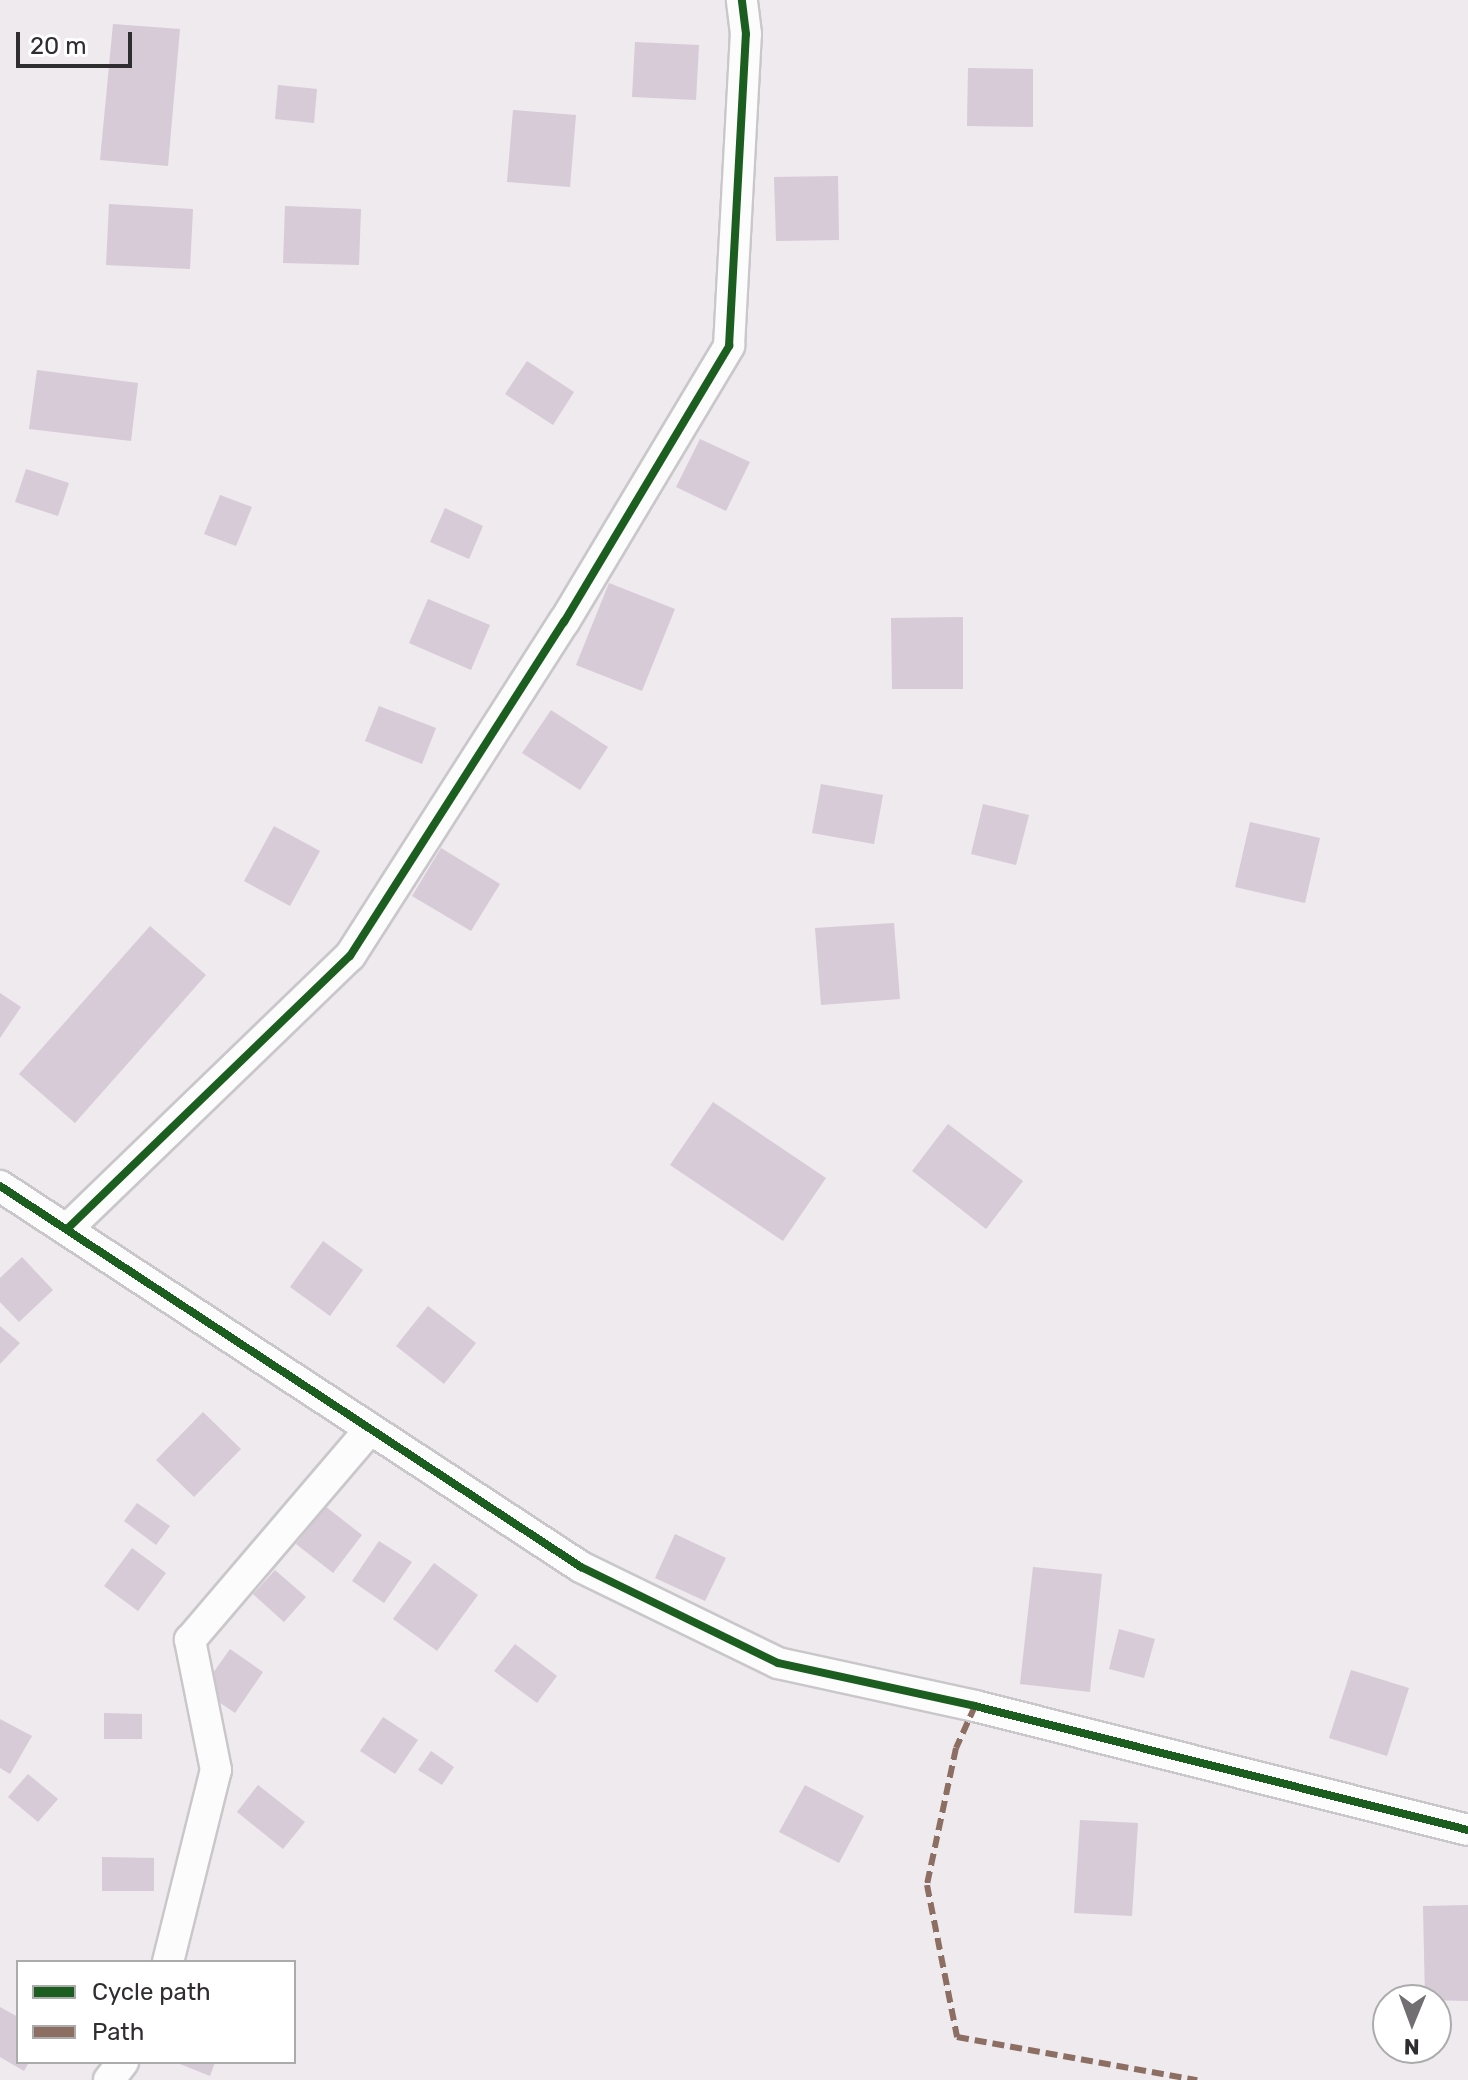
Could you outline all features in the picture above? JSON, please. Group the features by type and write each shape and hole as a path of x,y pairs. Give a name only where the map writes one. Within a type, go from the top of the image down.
{"street":[{"path":"67,1229 350,956 564,622 729,346 746,34 742,0"},
{"path":"0,1186 581,1567 778,1663 975,1706 1468,1830"},
{"path":"168,1960 216,1770 190,1640 370,1429"},
{"path":"109,2080 121,2064"}],"building":[{"path":"113,24 180,29 168,166 100,160"},
{"path":"635,42 699,45 696,100 632,97"},
{"path":"968,68 1033,69 1033,127 967,126"},
{"path":"278,85 317,89 314,123 275,119"},
{"path":"513,110 576,115 570,187 507,182"},
{"path":"838,176 839,240 776,241 774,177"},
{"path":"109,204 193,209 190,269 106,265"},
{"path":"285,206 361,209 359,265 283,263"},
{"path":"527,361 574,392 553,425 505,394"},
{"path":"37,370 138,383 131,441 29,429"},
{"path":"700,439 750,462 726,511 676,487"},
{"path":"26,469 69,483 58,516 15,502"},
{"path":"220,495 252,507 236,546 204,534"},
{"path":"445,508 483,526 469,559 430,542"},
{"path":"609,583 675,609 642,691 576,665"},
{"path":"428,599 490,625 471,670 409,643"},
{"path":"963,617 963,689 892,689 891,618"},
{"path":"379,706 436,728 422,764 365,741"},
{"path":"551,710 608,747 580,790 522,753"},
{"path":"821,784 883,795 874,844 812,833"},
{"path":"983,804 1029,815 1016,865 971,854"},
{"path":"1250,822 1320,838 1305,903 1235,887"},
{"path":"274,826 320,851 290,906 244,881"},
{"path":"441,848 500,884 471,931 412,896"},
{"path":"894,923 900,999 821,1005 815,928"},
{"path":"150,926 206,975 75,1123 19,1074"},
{"path":"0,993 21,1007 0,1038"},
{"path":"713,1102 826,1178 783,1241 670,1165"},
{"path":"948,1124 1023,1181 986,1229 912,1171"},
{"path":"323,1241 363,1270 330,1316 290,1287"},
{"path":"22,1257 53,1290 19,1322 0,1302 0,1278"},
{"path":"428,1306 476,1343 444,1384 396,1346"},
{"path":"0,1326 20,1343 0,1364"},
{"path":"203,1412 241,1449 194,1497 156,1460"},
{"path":"137,1503 170,1526 156,1545 124,1521"},
{"path":"325,1506 362,1535 333,1573 296,1544"},
{"path":"675,1534 726,1558 705,1601 655,1578"},
{"path":"379,1541 412,1562 384,1603 352,1581"},
{"path":"132,1548 166,1573 138,1611 104,1586"},
{"path":"434,1563 478,1595 437,1651 393,1619"},
{"path":"1033,1567 1102,1574 1090,1692 1020,1684"},
{"path":"275,1570 306,1597 284,1622 253,1594"},
{"path":"1119,1629 1155,1639 1144,1678 1109,1669"},
{"path":"515,1644 557,1676 537,1703 494,1671"},
{"path":"230,1649 263,1672 235,1713 201,1690"},
{"path":"1351,1670 1409,1688 1387,1756 1329,1738"},
{"path":"104,1713 142,1714 142,1739 104,1739"},
{"path":"383,1717 418,1740 395,1774 360,1751"},
{"path":"0,1719 32,1736 10,1774 0,1768"},
{"path":"431,1751 454,1767 442,1785 418,1770"},
{"path":"28,1774 58,1799 38,1822 8,1797"},
{"path":"258,1785 305,1822 283,1849 237,1812"},
{"path":"805,1785 864,1816 839,1863 779,1832"},
{"path":"1080,1820 1138,1823 1132,1916 1074,1913"},
{"path":"102,1857 154,1858 154,1891 102,1891"},
{"path":"1468,1905 1468,2001 1452,2001 1452,1984 1425,1984 1423,1906"},
{"path":"0,2007 16,2016 16,2064 28,2064 24,2071 0,2057"},
{"path":"180,2064 214,2064 210,2076"}],"marked path":[{"path":"975,1706 956,1748 927,1885 957,2037 1197,2080"}],"cycle path":[{"path":"67,1229 350,956 564,622 729,346 746,34 742,0"},
{"path":"0,1186 581,1567 778,1663 975,1706 1468,1830"}]}
